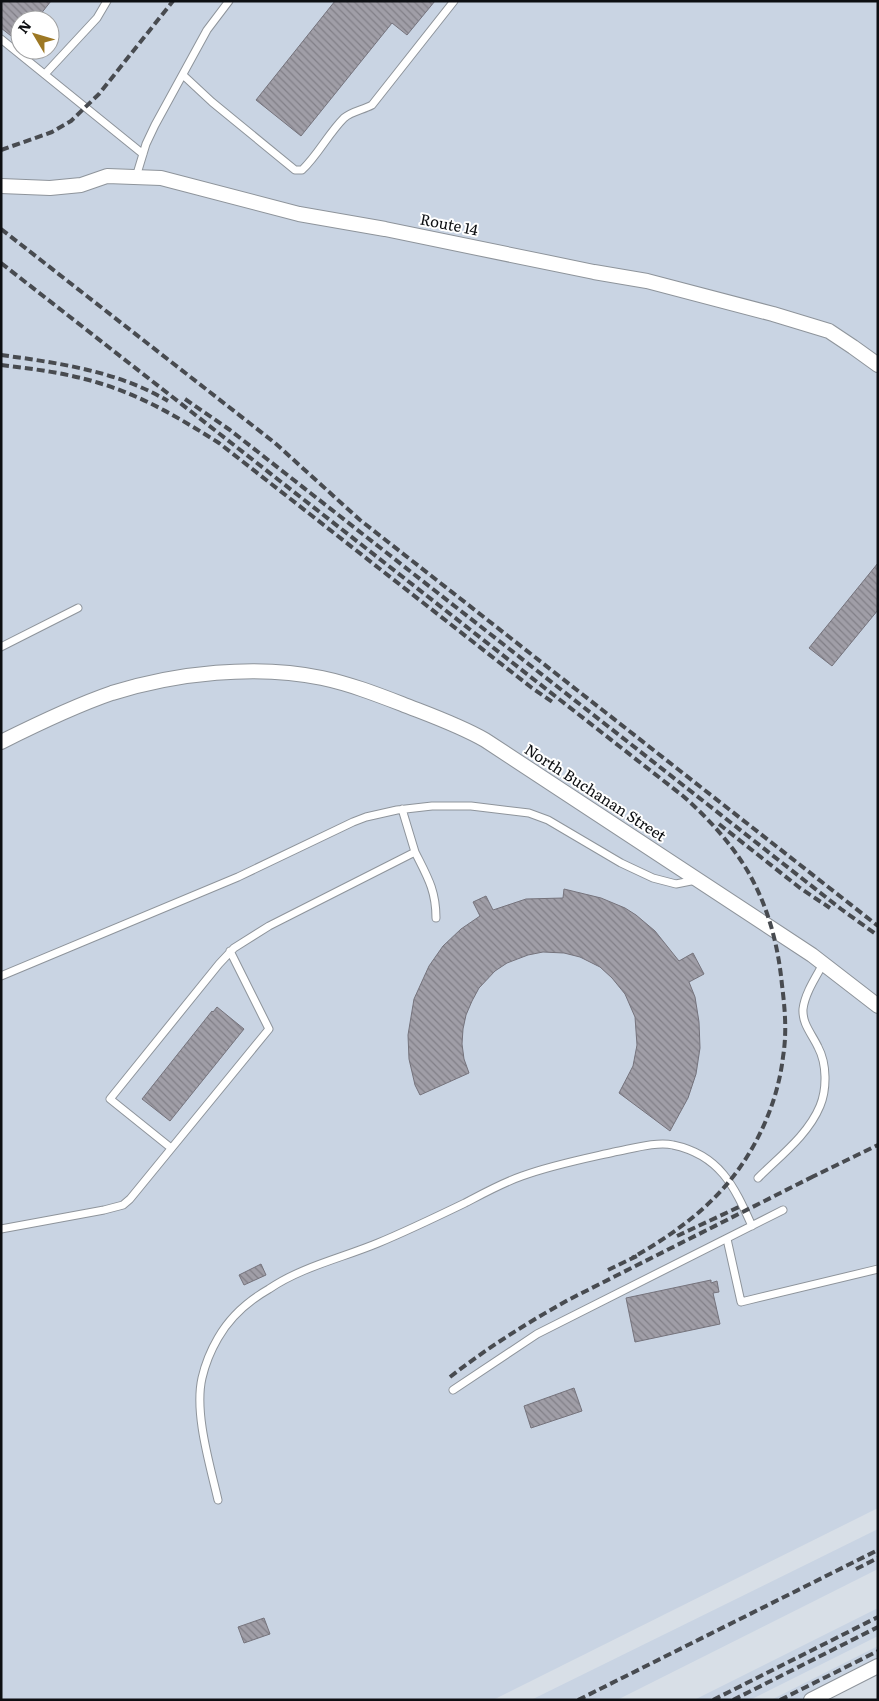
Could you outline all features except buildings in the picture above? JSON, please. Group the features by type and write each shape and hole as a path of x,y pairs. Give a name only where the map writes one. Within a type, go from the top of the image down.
{"street":[{"name":"Route 14","path":"1,186 50,188 81,185 107,176 161,178 299,214 385,229 647,282 773,314 821,329 839,337 878,364"},
{"name":"North Buchanan Street","path":"1,742 8,734 112,694 173,678 235,672 264,672 290,673 345,683 436,717 470,732 697,879 823,964 878,1006"},
{"path":"811,1700 878,1666"}],"lane":[{"path":"45,74 97,18 107,1"},
{"path":"136,177 142,154 155,125 207,30 229,1"},
{"path":"182,75 295,170 302,170 344,117 372,105 454,1"},
{"path":"1,38 142,154"},
{"path":"1,647 78,608"},
{"path":"1,976 238,877 353,822 402,809 432,806 472,806 529,813 548,820 621,863 653,878 676,884 697,879"},
{"path":"402,809 415,852 432,885 436,901 436,918"},
{"path":"171,1148 110,1099 230,951 269,926 415,852"},
{"path":"1,1229 104,1210 122,1205 130,1199 268,1029 230,951"},
{"path":"758,1178 800,1136 821,1104 824,1084 823,1057 804,1023 803,1009 807,995 823,964"},
{"path":"218,1500 200,1410 200,1393 206,1362 219,1337 234,1317 256,1297 286,1278 380,1242 521,1176 577,1160 664,1144 672,1144 689,1150 718,1168 732,1185 752,1226"},
{"path":"453,1390 537,1334 783,1210"},
{"path":"727,1239 740,1302 878,1269"}],"shaded area":[{"path":"1,1 878,1 878,1508 493,1700 1,1700"},
{"path":"878,1529 878,1569 617,1700 531,1700"},
{"path":"878,1608 878,1636 750,1700 694,1700"},
{"path":"878,1646 878,1662 802,1700 771,1700"}],"railway":[{"path":"1,150 52,132 71,121 99,94 173,1"},
{"path":"1,229 275,443 360,520 878,926"},
{"path":"1,263 683,796 718,831 747,870 761,897 771,926 780,970 785,1030 783,1057 777,1089 759,1136 732,1178 710,1202 686,1223 632,1258"},
{"path":"1,355 66,365 108,375 129,382 168,401"},
{"path":"1,365 63,374 115,388 161,409 205,434 532,688 554,703"},
{"path":"185,399 230,430 841,909 877,935"},
{"path":"719,824 800,888 830,908"},
{"path":"810,1178 878,1145"},
{"path":"450,1377 508,1336 568,1300 816,1175"},
{"path":"677,1236 741,1206"},
{"path":"608,1270 637,1256"},
{"path":"578,1700 878,1550"},
{"path":"856,1569 878,1558"},
{"path":"713,1700 878,1617"},
{"path":"733,1700 878,1627"},
{"path":"780,1700 878,1651"}]}
